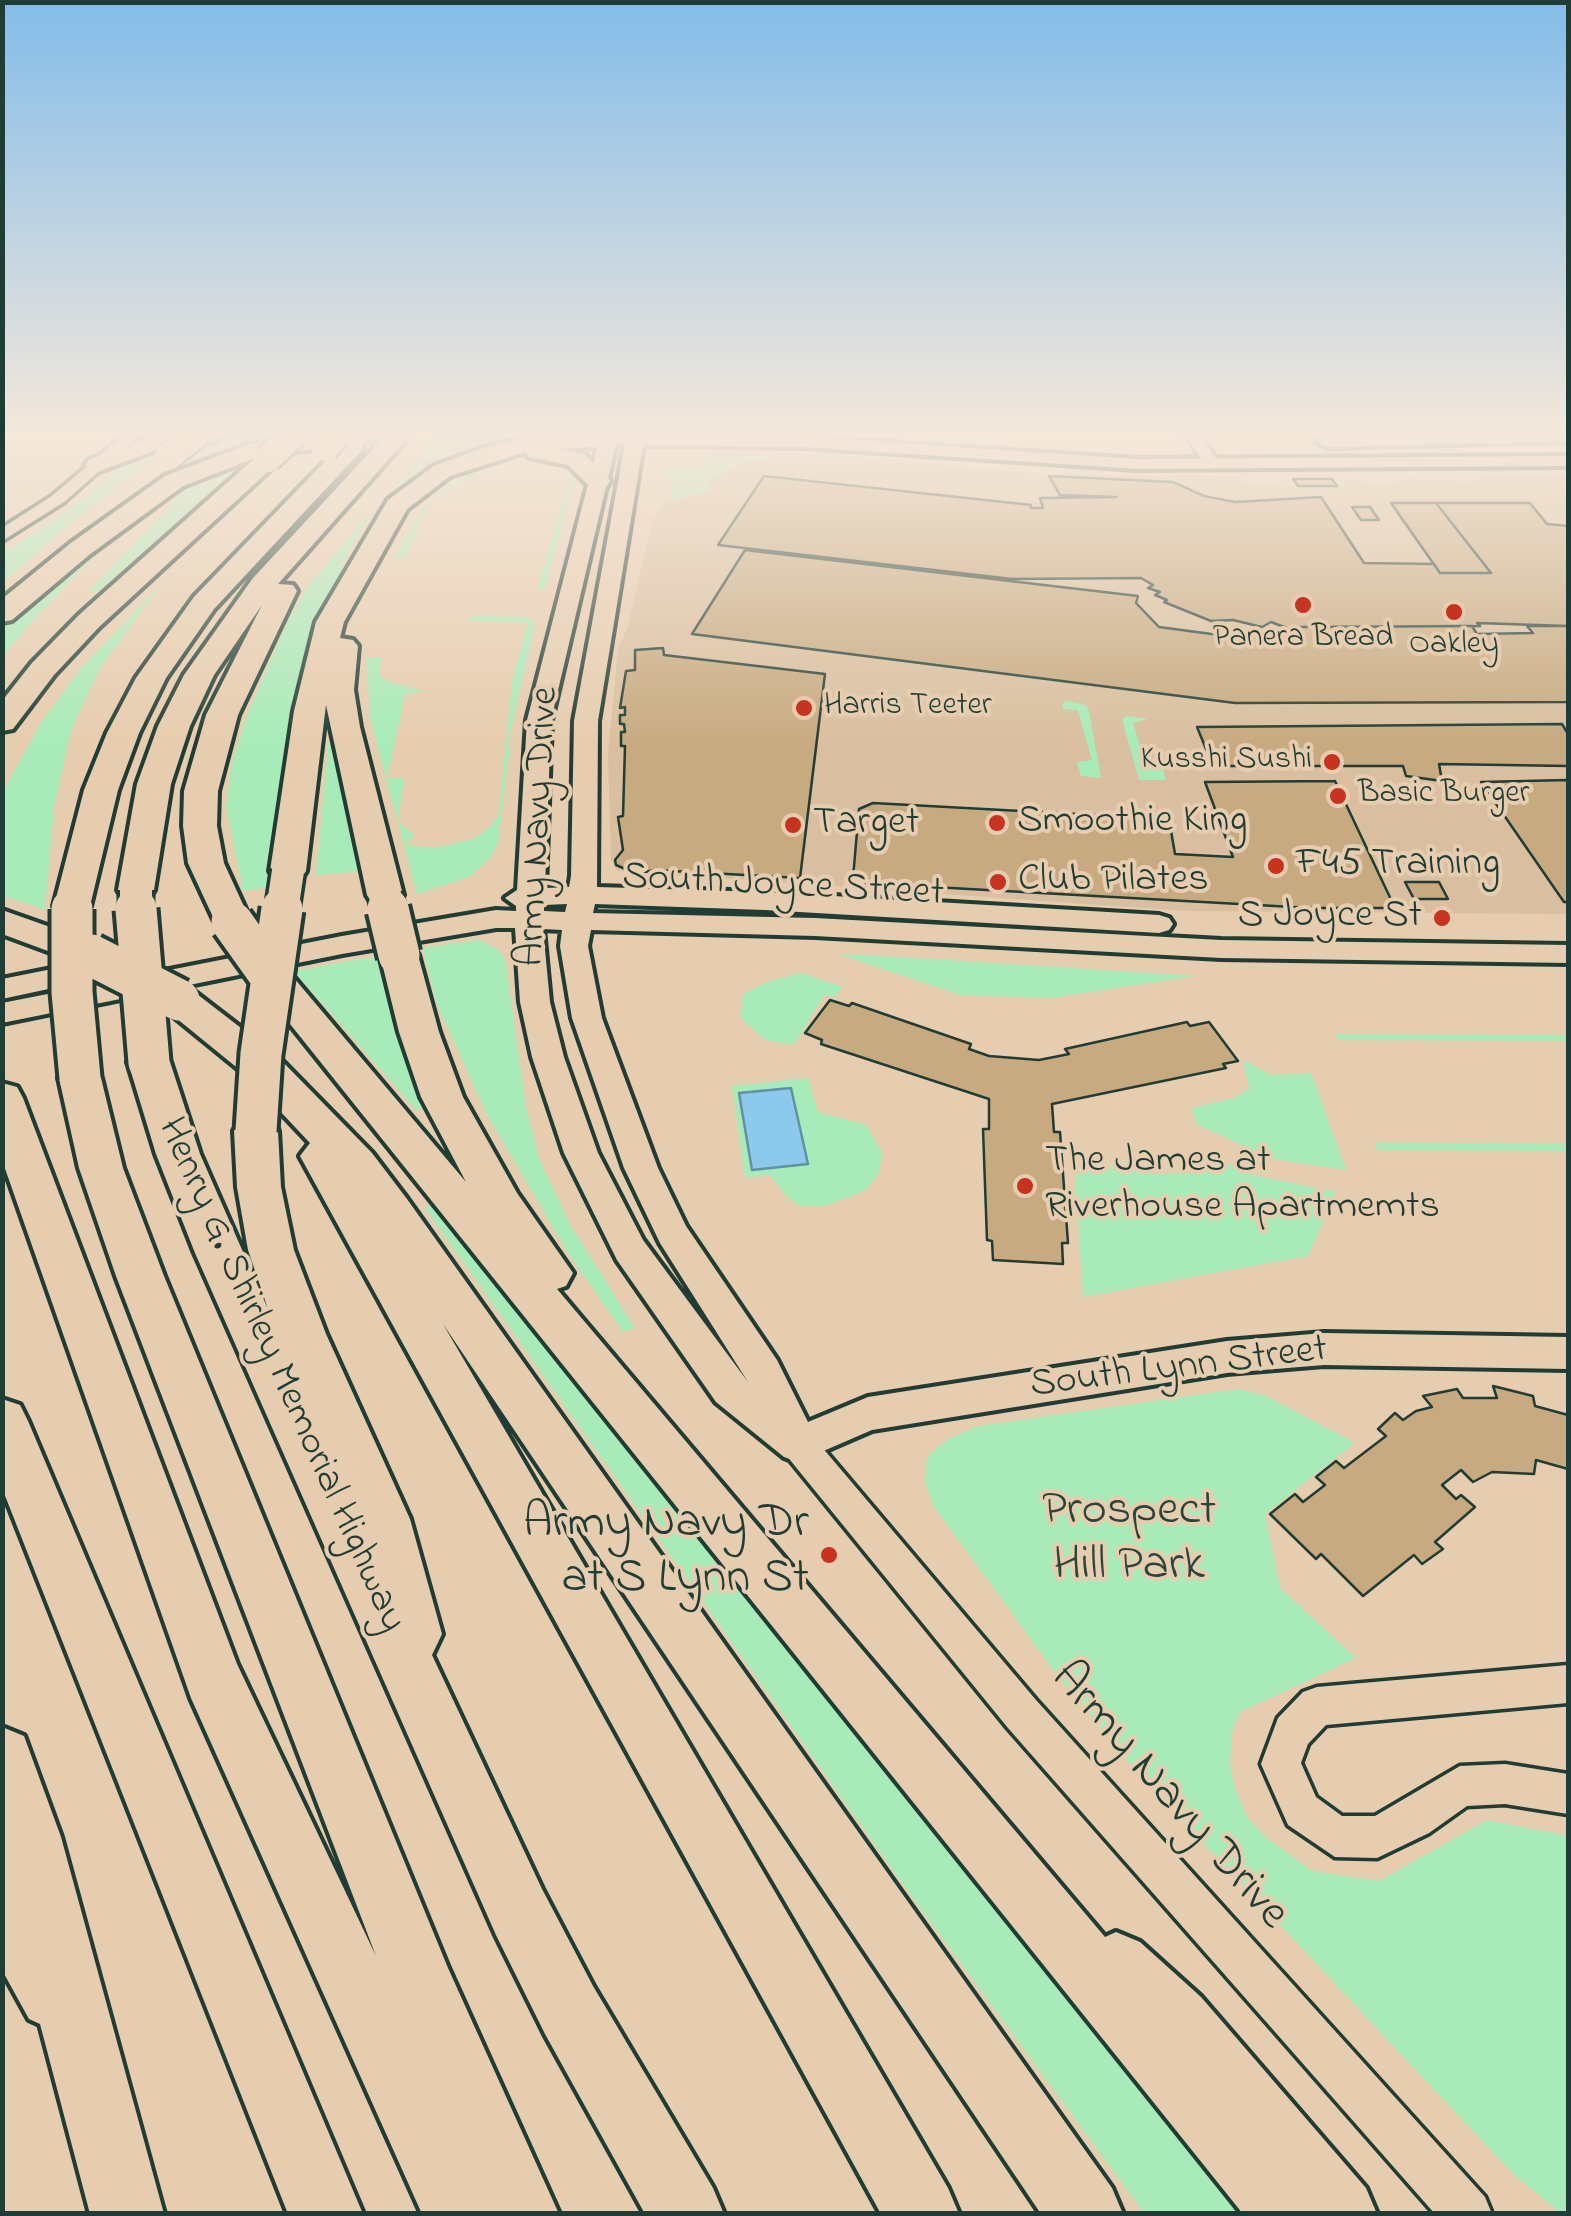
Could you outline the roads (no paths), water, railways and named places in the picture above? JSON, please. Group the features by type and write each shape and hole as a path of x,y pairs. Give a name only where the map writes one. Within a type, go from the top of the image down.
{"highway":[{"path":"2,598 68,537"},
{"path":"2,614 99,537"},
{"path":"99,566 127,537"},
{"path":"2,722 89,621 181,537"},
{"path":"243,537 196,579 146,642 124,678 85,771 76,825 72,906 72,992 80,1078 101,1168 146,1290 422,1990 522,2214"},
{"name":"Henry G. Shirley Memorial Highway","path":"306,537 263,584 199,675 174,726 154,784 136,890 138,970 150,1062 167,1123 197,1204 444,1750 569,2010 687,2214"},
{"path":"327,537 290,581 272,610 232,693 209,754 200,791 202,844 212,882 232,922 269,974 1291,2214"},
{"path":"378,537 330,622 319,661 261,1054 272,1112 259,1187 272,1250 300,1334 383,1519 444,1750"},
{"path":"362,567 344,641 339,690 344,727 428,1063 478,1167 528,1244 636,1380 716,1516"},
{"path":"2,680 49,622"},
{"path":"2,921 91,956 179,1000 261,1065 272,1112 922,2214"},
{"path":"2,1098 212,1677 460,2214"},
{"path":"272,1112 356,1165 439,1276 1086,2214"},
{"path":"2,1422 326,2214"},
{"path":"2,1758 29,1837 127,2213"},
{"path":"1006,1866 1177,2021 1340,2214"},
{"path":"2,1903 80,2044"}],"main road":[{"name":"Army Navy Drive","path":"583,537 539,720 530,975 548,1057 581,1154 604,1204 668,1308 730,1390 798,1444"},
{"name":"Army Navy Drive","path":"617,537 589,692 584,759 585,876 574,946 588,1018 641,1168 672,1233 763,1372 798,1444"},
{"path":"552,659 560,684 589,692"},
{"name":"South Joyce Street","path":"2,989 386,915 530,907 765,901 1253,929 1568,934"},
{"name":"South Joyce Street","path":"2,1013 530,907"},
{"name":"South Joyce Street","path":"578,907 1221,949 1568,954"},
{"name":"South Lynn Street","path":"798,1444 868,1414 1227,1357 1324,1349 1568,1353"}],"street":[{"name":"Army Navy Drive","path":"798,1444 1022,1714 1468,2214"},
{"path":"1568,1684 1317,1706 1292,1732 1281,1764 1302,1811 1335,1836 1377,1837 1415,1818 1460,1786 1505,1784 1568,1794"}],"water":[{"path":"791,1088 808,1164 752,1170 739,1093"}],"place":[{"name":"Panera Bread","path":"1303,605"},
{"name":"Oakley","path":"1454,612"},
{"name":"Harris Teeter","path":"804,708"},
{"name":"Kusshi Sushi","path":"1332,762"},
{"name":"Basic Burger","path":"1338,796"},
{"name":"Smoothie King","path":"997,823"},
{"name":"Target","path":"793,825"},
{"name":"F45 Training","path":"1276,866"},
{"name":"Club Pilates","path":"998,882"},
{"name":"S Joyce St","path":"1442,918"},
{"name":"The James at Riverhouse Apartmemts","path":"1025,1186"},
{"name":"Army Navy Dr at S Lynn St","path":"829,1555"}],"park label":[{"name":"Prospect Hill Park","path":"1129,1542"}]}
